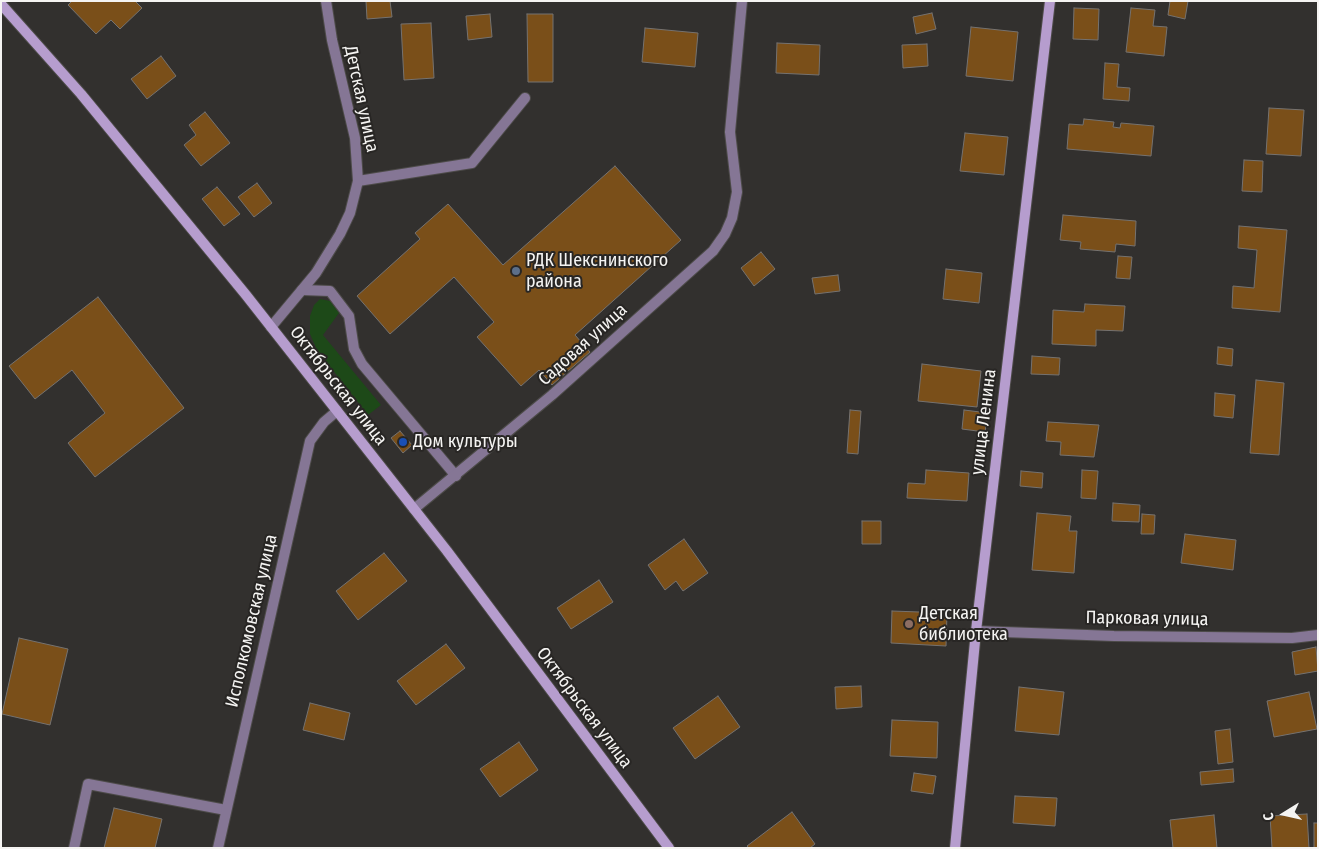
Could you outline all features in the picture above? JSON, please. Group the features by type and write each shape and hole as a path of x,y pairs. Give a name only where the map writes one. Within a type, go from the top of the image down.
{"street":[{"name":"Детская улица","path":"271,327 302,290 340,234 350,213 358,181 355,138 332,40 326,1"},
{"name":"Садовая улица","path":"414,510 596,356 713,250 725,234 732,218 737,192 730,132 742,1"},
{"name":"улица Ленина","path":"955,848 976,631 1050,1"},
{"name":"Октябрьская улица","path":"1,4 81,94 271,327 414,510 669,848"},
{"path":"358,181 472,163 525,98"},
{"path":"302,290 330,291 349,316 354,349 362,364 456,476"},
{"name":"Исполкомовская улица","path":"218,848 310,441 324,422 337,411"},
{"name":"Парковая улица","path":"976,631 1114,636 1292,638 1318,635"},
{"path":"74,848 88,784 226,810"}],"green space":[{"path":"320,299 330,301 339,313 323,335 381,405 368,415 317,350 310,334 310,316 314,305"}],"building":[{"path":"72,1 135,1 142,8 120,29 111,20 96,34 68,5"},
{"path":"366,1 390,1 392,17 367,19"},
{"path":"1170,1 1188,1 1185,19 1168,15"},
{"path":"1074,8 1099,9 1098,40 1073,39"},
{"path":"1131,8 1155,10 1153,26 1167,27 1164,56 1126,52"},
{"path":"932,13 936,29 916,34 913,17"},
{"path":"490,14 492,37 468,40 466,16"},
{"path":"527,14 553,14 553,82 528,82"},
{"path":"431,23 434,78 404,80 401,24"},
{"path":"971,27 1018,32 1013,81 966,76"},
{"path":"645,28 698,33 695,67 642,62"},
{"path":"777,43 820,45 819,75 776,73"},
{"path":"927,44 928,66 903,68 902,45"},
{"path":"161,56 176,76 147,99 131,79"},
{"path":"1105,63 1119,64 1117,87 1130,88 1129,101 1103,99"},
{"path":"1269,108 1304,110 1301,156 1266,154"},
{"path":"205,112 230,143 201,166 184,145 196,135 189,125"},
{"path":"1084,119 1114,122 1113,127 1120,128 1121,123 1154,126 1151,156 1067,149 1069,124 1083,125"},
{"path":"965,133 1008,137 1004,175 960,171"},
{"path":"1244,160 1263,161 1262,192 1242,191"},
{"name":"РДК Шекснинского района","path":"615,166 681,240 575,335 590,352 552,385 539,370 521,386 477,337 494,322 454,277 390,334 357,296 420,239 415,233 448,204 503,265"},
{"path":"257,183 272,203 254,217 238,197"},
{"path":"217,187 240,214 224,226 202,199"},
{"path":"1063,215 1136,221 1135,246 1116,244 1115,252 1080,249 1081,242 1060,240"},
{"path":"1239,226 1287,230 1280,312 1232,308 1233,286 1254,288 1257,250 1238,248"},
{"path":"761,252 775,269 754,286 741,268"},
{"path":"1118,256 1132,257 1130,279 1116,278"},
{"path":"946,269 982,273 979,303 943,299"},
{"path":"838,275 840,291 815,294 812,278"},
{"path":"98,297 184,408 95,477 68,443 105,413 72,370 35,399 9,366"},
{"path":"1085,304 1125,306 1123,331 1096,330 1096,346 1052,344 1053,310 1084,312"},
{"path":"1218,347 1233,349 1232,366 1217,364"},
{"path":"1032,356 1060,358 1059,375 1031,374"},
{"path":"922,364 981,371 977,407 918,401"},
{"path":"1256,380 1284,383 1279,455 1250,453"},
{"path":"1215,393 1235,395 1233,418 1214,416"},
{"path":"850,410 861,411 858,454 847,453"},
{"path":"964,410 988,413 985,432 962,429"},
{"path":"1048,422 1099,425 1094,457 1060,455 1061,442 1046,441"},
{"path":"400,431 412,445 403,453 391,438"},
{"path":"926,470 969,473 967,501 907,498 908,483 925,484"},
{"path":"1082,470 1098,471 1096,499 1081,498"},
{"path":"1021,471 1043,473 1042,488 1020,486"},
{"path":"1113,503 1140,505 1139,522 1112,521"},
{"path":"1037,513 1071,516 1069,531 1077,531 1074,573 1032,570"},
{"path":"1142,514 1155,515 1154,534 1141,534"},
{"path":"862,521 881,521 881,544 862,544"},
{"path":"1185,534 1236,540 1233,570 1181,563"},
{"path":"684,539 708,573 683,591 676,581 665,590 648,565"},
{"path":"384,553 407,581 358,620 336,591"},
{"path":"599,580 613,602 571,629 557,608"},
{"path":"892,611 947,613 946,646 891,643"},
{"path":"19,638 68,649 50,725 2,714"},
{"path":"446,644 465,668 416,705 397,681"},
{"path":"1316,647 1318,671 1295,675 1292,652"},
{"path":"861,686 862,707 836,709 835,687"},
{"path":"1019,687 1064,692 1059,735 1015,731"},
{"path":"1309,692 1317,729 1274,737 1267,701"},
{"path":"718,696 740,727 695,759 673,728"},
{"path":"310,703 350,713 344,740 303,730"},
{"path":"892,720 938,722 937,758 890,756"},
{"path":"1230,729 1233,762 1218,764 1215,731"},
{"path":"519,742 538,770 500,797 480,769"},
{"path":"1233,769 1234,782 1201,785 1200,772"},
{"path":"914,773 936,776 933,794 911,791"},
{"path":"1015,796 1057,798 1055,826 1013,823"},
{"path":"114,808 162,819 155,848 104,848"},
{"path":"792,812 815,844 810,848 749,848 747,846"},
{"path":"1307,814 1309,848 1272,848 1270,816"},
{"path":"1214,815 1217,848 1173,848 1170,820"},
{"path":"1314,823 1318,823 1318,848 1314,848"}],"place":[{"name":"РДК Шекснинского района","path":"516,271"},
{"name":"Дом культуры","path":"403,442"},
{"name":"Детская библиотека","path":"909,624"}]}
